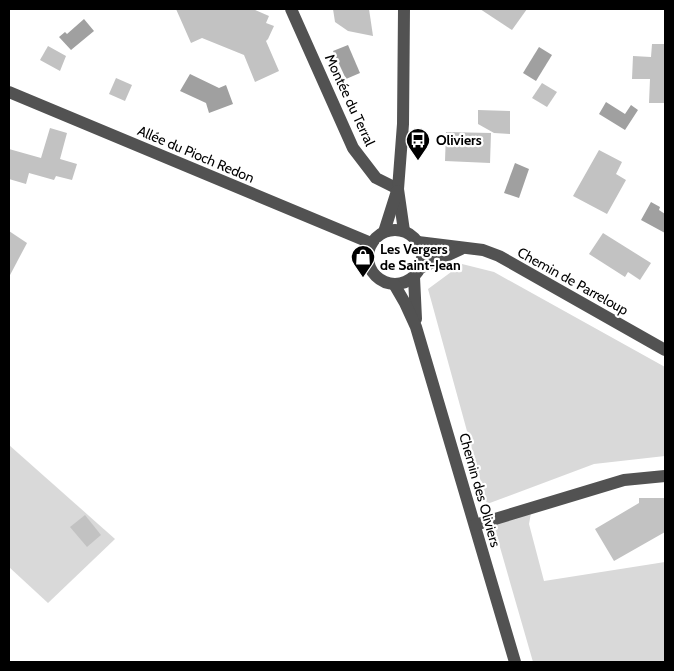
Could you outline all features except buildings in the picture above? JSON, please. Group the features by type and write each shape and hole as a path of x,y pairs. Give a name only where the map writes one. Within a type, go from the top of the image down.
{"street":[{"name":"Montée du Terral","path":"292,9 353,148 376,178 398,189"},
{"path":"404,9 403,124 398,189 404,231"},
{"name":"Allée du Pioch Redon","path":"9,92 371,243"},
{"path":"384,232 398,189"},
{"path":"418,242 412,235 404,231 390,230 376,236 368,251 369,268 380,280 402,284 417,272 463,248"},
{"name":"Chemin de Parreloup","path":"418,242 483,250 499,256 665,350"},
{"name":"Chemin des Oliviers","path":"416,327 417,272 423,259 422,250 418,242"},
{"name":"Chemin des Oliviers","path":"394,284 416,327 515,662"},
{"path":"475,526 624,480 665,476"}],"shaded area":[{"path":"84,19 94,31 71,50 59,37 65,32 67,34"},
{"path":"348,45 360,73 346,79 333,51"},
{"path":"539,47 552,55 536,81 523,73"},
{"path":"190,74 219,88 226,85 233,104 209,113 206,103 180,91"},
{"path":"606,102 625,114 631,105 638,110 625,130 599,114"},
{"path":"515,163 529,169 519,198 504,193"},
{"path":"651,202 660,207 659,210 665,214 665,233 641,220"},
{"path":"462,264 494,272 665,367 665,456 594,464 487,504 428,289"},
{"path":"9,445 115,539 48,603 9,567"},
{"path":"531,513 529,524 544,581 665,562 665,662 533,662 493,523"}],"place":[{"name":"Oliviers","path":"418,161"},
{"name":"Les Vergers de Saint-Jean","path":"363,278"}]}
